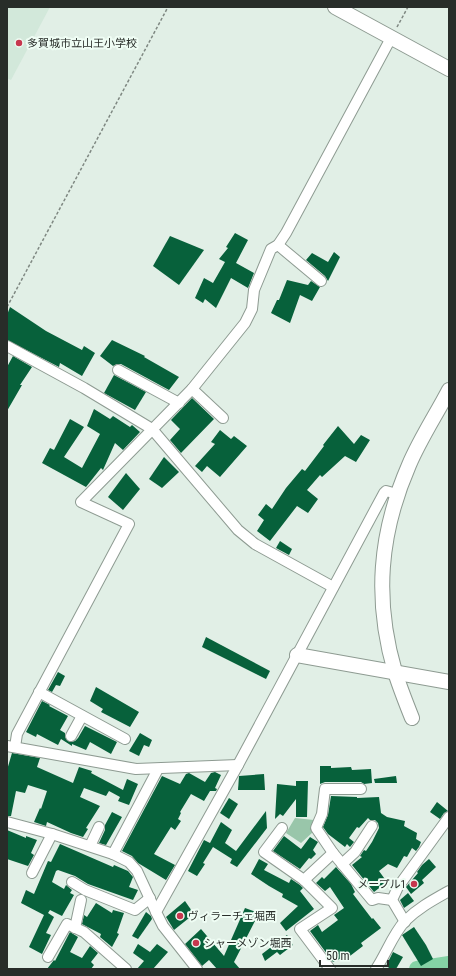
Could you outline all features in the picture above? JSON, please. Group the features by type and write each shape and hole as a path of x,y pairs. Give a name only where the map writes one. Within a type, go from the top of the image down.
{"street":[{"path":"335,7 449,69"},
{"path":"238,765 136,769 9,747 129,524 81,502 192,389 245,323 252,309 254,290 271,249 278,245 286,233 391,38"},
{"path":"278,245 321,281"},
{"path":"7,346 84,388 152,429 238,530 255,544 333,587"},
{"path":"118,370 178,403"},
{"path":"192,389 223,418"},
{"path":"412,718 395,672 385,624 382,591 383,556 389,523 397,494 409,464 449,390"},
{"path":"156,912 298,655 384,493 386,491 397,494"},
{"path":"298,655 449,682"},
{"path":"39,692 126,739"},
{"path":"71,736 82,716"},
{"path":"113,854 158,769"},
{"path":"361,789 325,789 322,814 316,828 333,853 372,900 378,898 392,900"},
{"path":"392,900 398,887 449,817"},
{"path":"7,822 90,846 113,854 129,862 137,871 163,926 197,969"},
{"path":"342,864 355,852 372,826"},
{"path":"90,846 99,827"},
{"path":"282,828 264,852 304,880 332,908 300,929 330,969"},
{"path":"32,873 52,834"},
{"path":"304,880 333,853"},
{"path":"72,882 85,890 134,910 150,898"},
{"path":"376,969 404,922 422,906 449,891"},
{"path":"75,928 81,900"},
{"path":"392,900 404,922"},
{"path":"48,957 67,924 84,932 126,969"}],"path":[{"path":"7,307 168,7"},
{"path":"391,38 408,7"}],"shaded area":[{"name":"多賀城市立山王小学校","path":"7,7 50,7 11,80 7,78"}],"green space":[{"path":"295,818 314,820 311,830 313,832 301,843 286,833"}],"building":[{"path":"235,233 248,240 236,263 254,273 248,288 231,278 216,308 205,299 203,303 195,298 204,278 213,283 225,262 219,259 228,248 226,247"},
{"path":"170,236 204,250 179,285 153,266"},
{"path":"334,252 340,257 328,281 325,276 306,260 312,253 328,262"},
{"path":"287,280 308,285 311,281 320,287 312,301 300,295 290,323 271,313 277,300 279,300"},
{"path":"10,307 46,331 82,350 84,346 95,353 82,376 60,363 59,367 7,340 7,315"},
{"path":"112,340 145,356 144,357 179,377 169,390 121,364 113,366 100,356"},
{"path":"13,356 32,367 20,385 22,385 7,411 7,367"},
{"path":"114,375 146,392 135,410 104,393"},
{"path":"192,398 214,419 181,453 170,440 180,429 171,420"},
{"path":"94,409 110,419 113,416 130,427 132,425 140,432 123,450 115,443 103,470 101,468 86,487 42,463 50,448 54,450 70,419 84,427 64,457 82,468 100,434 87,426"},
{"path":"338,426 354,444 361,435 370,440 356,462 345,456 322,477 320,475 307,490 318,499 308,513 297,506 270,541 257,531 264,520 258,515 266,504 272,509 286,488 302,469 305,471"},
{"path":"220,430 231,439 234,436 247,446 220,477 207,466 202,472 195,466 215,444 211,442"},
{"path":"164,457 179,472 162,488 149,479"},
{"path":"126,473 140,489 123,510 108,497"},
{"path":"280,541 292,549 289,555 276,548"},
{"path":"206,637 270,671 266,679 202,647"},
{"path":"58,672 65,676 60,686 56,685 52,692 48,690"},
{"path":"96,687 139,712 130,727 101,712 103,709 90,701"},
{"path":"42,701 68,716 60,730 65,733 65,737 68,741 75,741 85,726 117,742 111,754 90,742 86,750 72,744 72,746 61,739 58,745 37,734 36,737 26,732"},
{"path":"140,733 152,740 149,747 144,745 139,756 129,751"},
{"path":"12,753 40,758 37,767 73,783 79,767 92,771 91,773 123,790 127,779 138,784 129,805 118,801 120,797 109,791 106,796 84,788 80,797 100,806 86,828 88,829 83,837 47,822 46,826 34,822 40,808 41,809 47,791 28,785 25,793 16,791 11,816 7,816 7,770"},
{"path":"320,766 331,766 331,768 351,767 352,770 371,769 372,783 325,782 320,784"},
{"path":"215,772 221,775 215,788 217,789 216,791 210,791 204,801 191,794 180,812 181,813 178,819 181,821 175,830 171,827 154,854 175,865 166,880 138,863 132,856 122,851 162,776 180,784 186,774 189,773 205,782 211,773"},
{"path":"264,774 265,790 238,790 239,776"},
{"path":"396,776 397,783 375,783 374,779"},
{"path":"296,781 308,781 307,817 296,817 296,799 283,816 280,814 275,819 277,784 296,786"},
{"path":"331,796 357,798 379,797 381,813 387,817 405,821 404,826 417,833 416,839 421,842 419,847 416,851 412,848 407,857 404,856 397,868 388,864 379,871 387,882 374,892 352,865 362,857 360,856 364,850 366,851 372,842 379,828 378,823 375,820 370,820 368,818 359,828 357,827 349,838 354,842 350,847 347,844 345,847 328,834 323,827 328,815"},
{"path":"229,798 238,804 229,819 220,813"},
{"path":"437,802 448,811 444,813 440,819 430,812"},
{"path":"266,811 267,828 237,867 230,863 232,859 213,847 203,863 205,864 197,876 188,871 204,840 210,843 221,822 232,830 225,843 236,851"},
{"path":"112,812 122,817 106,845 99,843 105,830 105,825"},
{"path":"7,830 26,838 26,836 37,840 31,853 34,855 28,866 7,859"},
{"path":"284,836 301,849 310,837 318,842 313,850 316,854 311,859 309,858 300,869 273,851"},
{"path":"60,844 113,867 114,865 128,871 133,877 129,887 138,890 133,900 88,884 75,876 58,870 56,871 52,882 64,889 66,885 72,890 70,893 74,895 62,916 50,910 48,913 54,917 46,933 51,935 42,954 29,947 44,915 21,903 26,890 34,894 48,861 51,862"},
{"path":"259,859 268,864 264,870 289,883 291,879 300,885 303,888 300,891 314,909 286,931 280,923 298,906 282,897 283,894 251,874"},
{"path":"429,859 436,867 422,880 424,883 411,894 406,887 418,873 417,872 422,865"},
{"path":"336,867 351,884 355,892 353,894 372,919 373,918 381,928 361,943 363,946 346,959 344,957 333,962 310,931 318,925 322,932 338,920 334,915 344,908 330,887 325,891 316,883 322,877 324,879"},
{"path":"408,893 414,901 404,908 400,900"},
{"name":"ヴィラーチェ堀西","path":"185,901 194,914 174,930 166,917"},
{"path":"96,903 112,913 113,910 124,913 117,933 119,934 112,947 100,937 101,934 82,924 84,915 87,917"},
{"path":"245,908 259,913 234,962 240,969 217,969 209,960 202,966 185,944 201,929 224,956"},
{"path":"146,912 152,919 138,939 132,936"},
{"path":"414,927 433,959 421,966 402,935"},
{"path":"70,932 78,937 70,952 82,958 90,946 98,953 91,962 94,965 91,969 47,969 54,960 55,961"},
{"path":"287,935 293,945 280,955 277,952 265,961 262,954"},
{"path":"138,944 150,952 157,944 168,952 153,969 137,969 144,961 133,953"},
{"path":"393,952 403,957 396,969 391,969 386,966"}],"waterway":[{"path":"417,969 449,964"}],"place":[{"name":"多賀城市立山王小学校","path":"19,43"},
{"name":"メープル1","path":"414,884"},
{"name":"ヴィラーチェ堀西","path":"180,916"},
{"name":"シャーメゾン堀西","path":"196,943"}]}
